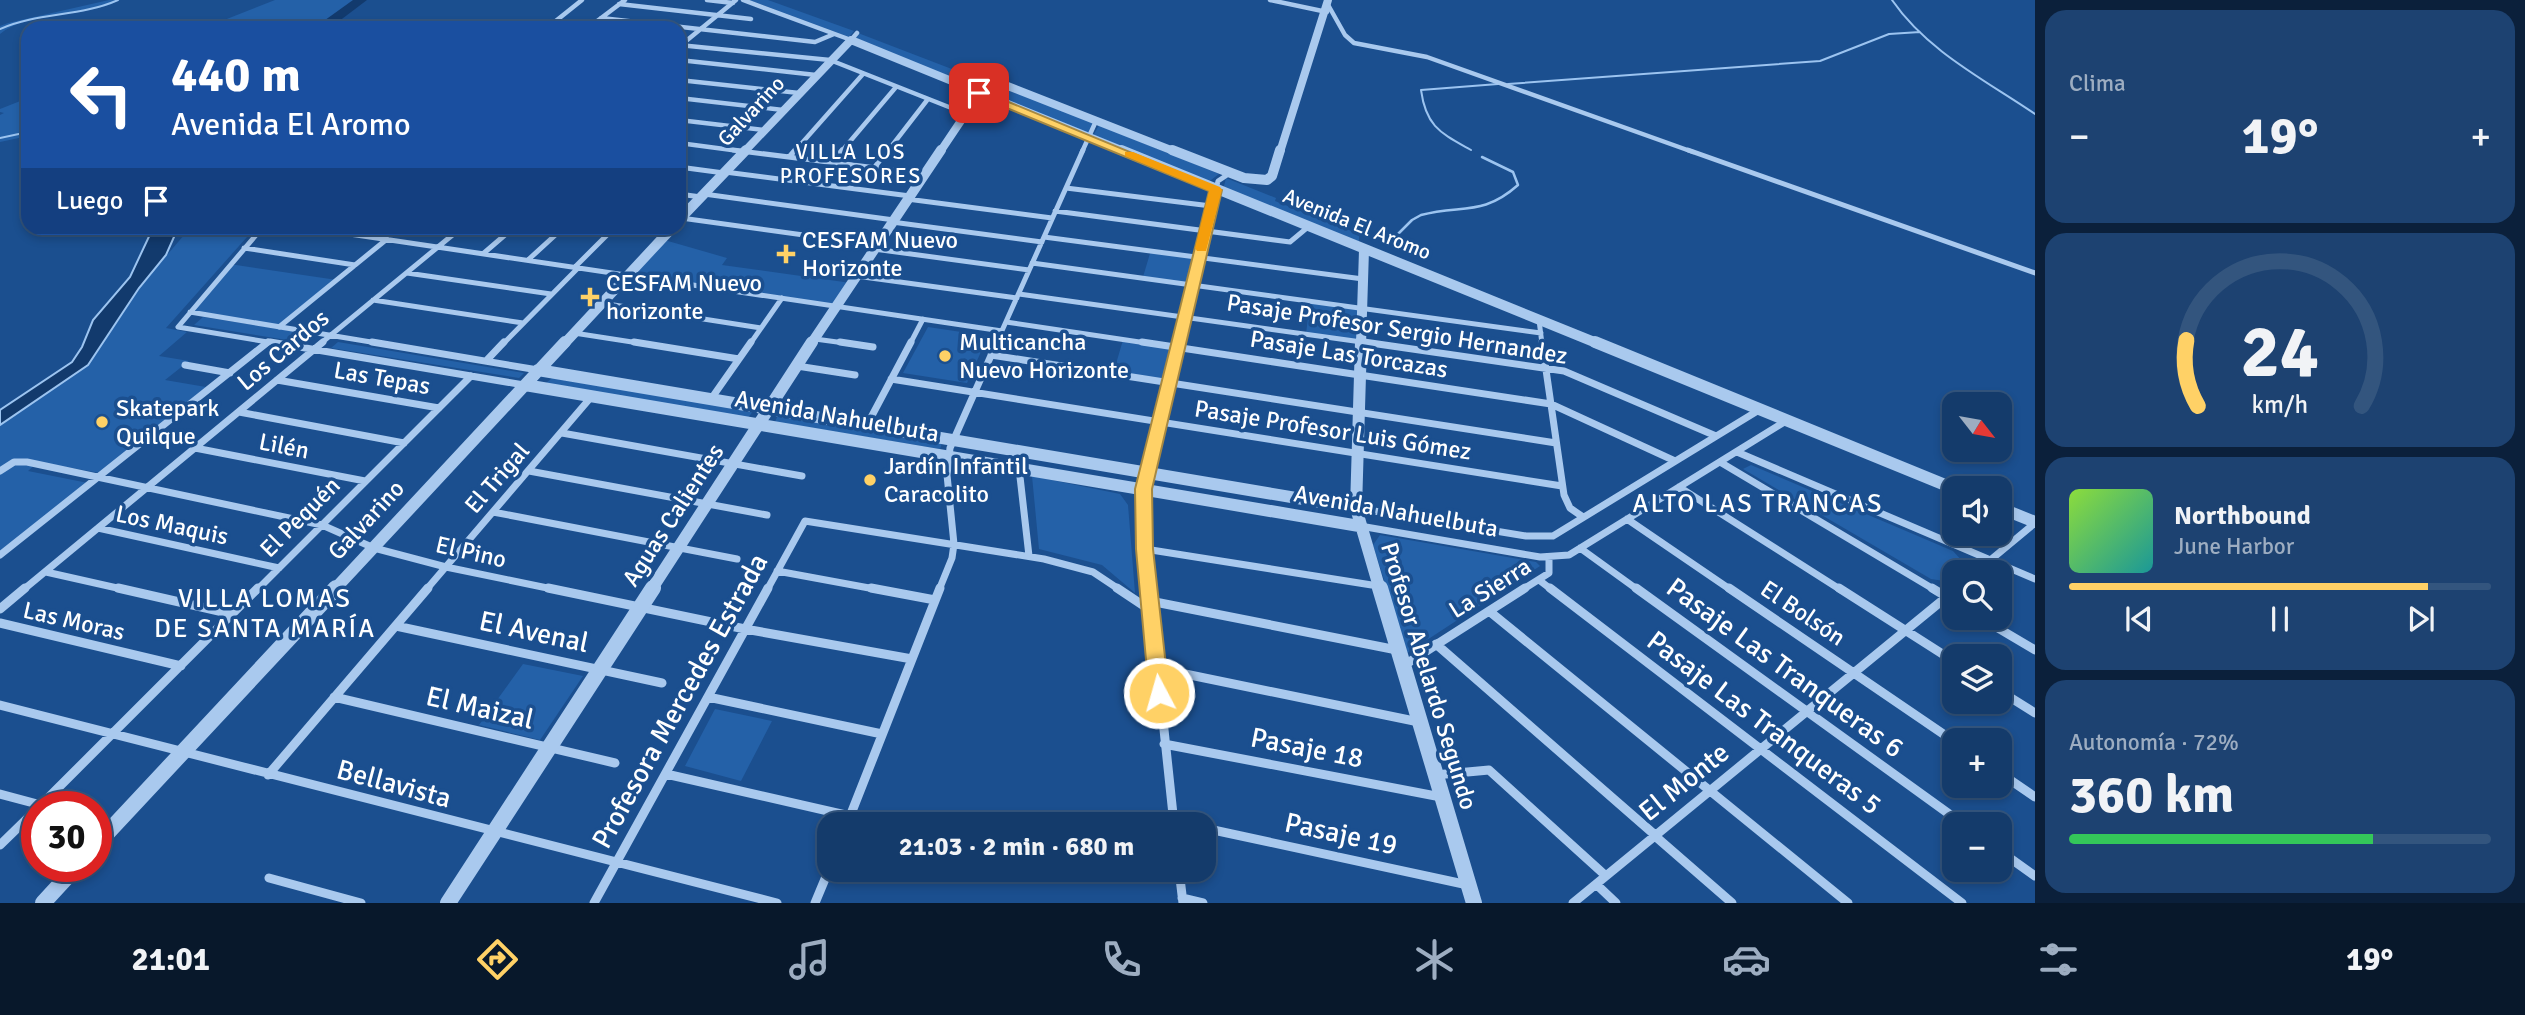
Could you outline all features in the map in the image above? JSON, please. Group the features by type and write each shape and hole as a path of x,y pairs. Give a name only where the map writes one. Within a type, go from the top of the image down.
{"street":[{"path":"556,21 582,0"},
{"path":"597,21 625,0"},
{"path":"707,0 734,1"},
{"name":"Avenida El Aromo","path":"743,0 834,34 854,37 1216,190 1942,484"},
{"path":"1270,0 1326,5 1336,14 1346,38 1354,43 1427,57 2035,272"},
{"path":"686,41 734,1"},
{"path":"619,5 751,19"},
{"path":"1257,181 1267,180 1272,176 1326,5"},
{"path":"601,18 631,21"},
{"path":"686,26 815,42 834,34"},
{"name":"Galvarino","path":"686,213 854,37"},
{"path":"686,47 830,60 964,113"},
{"path":"686,61 816,75"},
{"path":"789,157 863,74"},
{"path":"686,81 799,93"},
{"name":"Avenida El Aromo","path":"982,89 1000,83 1230,173 1257,181"},
{"path":"832,163 896,87"},
{"name":"Aguas Calientes","path":"447,903 836,306 982,89"},
{"path":"686,99 783,110"},
{"path":"874,168 928,99"},
{"path":"686,121 764,130"},
{"path":"851,812 955,546 948,456 1096,121"},
{"path":"686,144 924,174"},
{"path":"686,168 909,198 1205,230 1290,242 1308,227"},
{"path":"1172,812 1145,549 1143,489 1218,181 1230,173"},
{"path":"1066,188 1212,206"},
{"path":"686,195 1199,256 1363,279"},
{"path":"686,223 1192,284 1541,333"},
{"path":"190,312 256,235"},
{"path":"359,235 1002,331"},
{"name":"Los Cardos","path":"0,609 453,235"},
{"path":"484,253 505,235"},
{"path":"528,260 555,235"},
{"path":"486,361 607,235"},
{"name":"Galvarino","path":"112,828 665,235"},
{"path":"279,327 387,239"},
{"path":"244,248 355,265"},
{"name":"Profesor Abelardo Segundo","path":"1364,250 1356,508 1359,526 1474,903"},
{"path":"407,273 551,295"},
{"name":"Pasaje Profesor Sergio Hernandez","path":"856,276 1184,317 1564,371 1716,436"},
{"path":"711,399 782,298"},
{"path":"373,300 523,323"},
{"path":"601,303 761,327"},
{"name":"Avenida Nahuelbuta","path":"1759,410 1553,536 1538,538 190,312 178,327 1549,557 1569,555 1786,421"},
{"path":"867,425 923,319"},
{"path":"1539,320 1562,486 1570,508 1583,517"},
{"name":"Pasaje Las Torcazas","path":"1006,322 1551,404 1675,461"},
{"path":"574,333 739,359"},
{"path":"815,338 873,347"},
{"path":"0,555 269,342"},
{"path":"991,355 1556,443"},
{"path":"185,365 230,373"},
{"path":"797,366 855,375"},
{"name":"El Pequén","path":"55,791 471,376"},
{"name":"Pasaje Profesor Luis Gómez","path":"891,379 1562,486"},
{"name":"Las Tepas","path":"278,380 439,408"},
{"name":"El Trigal","path":"268,775 592,396"},
{"path":"239,412 404,443"},
{"path":"562,433 802,476"},
{"name":"Lilén","path":"195,448 365,481"},
{"path":"1737,452 1992,560 2035,522 2012,513"},
{"name":"El Pino","path":"0,471 14,462 27,462 322,525 374,548 446,567 745,629 912,659"},
{"path":"1720,462 1942,594"},
{"path":"1019,468 1029,556"},
{"path":"529,471 766,515"},
{"path":"1679,487 1942,654"},
{"path":"493,512 737,559"},
{"name":"El Bolsón","path":"1627,519 1942,733"},
{"name":"Profesora Mercedes Estrada","path":"594,903 805,521 955,546"},
{"name":"Los Maquis","path":"98,528 279,568"},
{"path":"955,546 1029,556 1093,572 1153,612"},
{"name":"Pasaje Las Tranqueras 6","path":"1580,548 1946,812"},
{"path":"1145,549 1378,586"},
{"name":"La Sierra","path":"1400,658 1436,644 1539,580 1551,569 1549,557"},
{"path":"2012,569 2035,579"},
{"path":"777,571 935,600"},
{"path":"46,572 232,614"},
{"name":"Pasaje Las Tranqueras 5","path":"1539,580 1962,903"},
{"path":"1150,601 1400,658"},
{"name":"El Monte","path":"1573,903 1905,630 1942,605"},
{"path":"1489,611 1848,903"},
{"name":"Las Moras","path":"0,623 181,666"},
{"name":"El Avenal","path":"396,626 662,683"},
{"path":"2001,630 2035,650"},
{"path":"1436,644 1732,903"},
{"path":"1156,668 1419,722"},
{"name":"El Maizal","path":"334,697 615,763"},
{"path":"708,697 882,734"},
{"path":"2012,699 2035,713"},
{"name":"Bellavista","path":"0,705 184,750 493,834 777,903"},
{"name":"Pasaje 18","path":"1164,744 1442,797"},
{"path":"1435,775 1489,770 1606,876"},
{"path":"666,774 817,812"},
{"path":"2012,781 2035,797"},
{"path":"0,794 21,801"},
{"name":"El Pequén","path":"0,845 21,825"},
{"name":"Pasaje 19","path":"1216,831 1469,885"},
{"path":"2012,860 2035,876"},
{"path":"269,878 361,903"},
{"path":"43,903 62,882"},
{"path":"815,903 824,882"},
{"path":"1180,882 1182,900 1203,903"},
{"path":"1596,884 1616,903"}],"shaded area":[{"path":"109,0 120,0 91,10 21,21 21,24 0,34 0,26"},
{"path":"275,0 356,0 327,21 222,21"},
{"path":"749,0 768,0 854,31 849,37"},
{"path":"858,33 983,81 975,88 854,40"},
{"path":"988,82 1096,121 1088,137 979,93"},
{"path":"21,101 21,138 0,142 0,115 4,113 0,112 0,109"},
{"path":"1099,125 1219,174 1207,183 1093,136"},
{"path":"1226,178 1276,198 1275,201 1359,234 1359,245 1223,190"},
{"path":"150,235 175,235 166,255 139,288 88,365 0,425 0,410 72,362 82,347 93,320 130,277"},
{"path":"184,235 249,235 166,328 187,332 159,356 189,361 165,380 206,387 100,473 38,462 28,471 88,483 0,552 0,425 88,365 139,288"},
{"path":"661,239 727,258 722,265 851,283 836,306 627,275"},
{"path":"1151,250 1199,256 1192,284 1143,277"},
{"path":"230,265 337,280 279,327 190,312"},
{"path":"1310,301 1363,308 1361,342 1306,334"},
{"path":"203,317 317,335 306,343 194,325"},
{"path":"928,327 988,336 967,383 903,373"},
{"path":"1123,340 1177,348 1168,383 1113,374"},
{"path":"338,342 524,373 519,378 331,348"},
{"path":"552,378 753,411 748,418 546,383"},
{"path":"778,415 942,443 940,449 775,422"},
{"path":"1751,465 1953,551 1961,560 1942,560 1942,581 1931,579 1743,469"},
{"path":"1032,476 1120,494 1128,505 1135,593 1102,565 1039,549"},
{"path":"1380,535 1536,562 1540,566 1407,653 1373,545"},
{"path":"523,664 583,676 540,740 479,725"},
{"path":"715,709 772,721 741,781 685,766"}],"waterway":[{"path":"25,21 89,9 118,0"},
{"path":"331,21 361,0"},
{"path":"1892,0 1919,32"},
{"path":"0,29 21,22"},
{"path":"1508,84 1820,61 1889,34 1919,32"},
{"path":"1919,32 1939,50 2035,114"},
{"path":"1471,150 1451,139 1431,121 1421,90 1498,84"},
{"path":"0,138 21,134"},
{"path":"1388,244 1412,220 1421,215 1482,206 1518,185 1513,172 1482,157"}],"slow traffic":[{"path":"1129,154 1216,190 1201,248"}],"place":[{"name":"CESFAM Nuevo Horizonte","path":"786,254"},
{"name":"CESFAM Nuevo horizonte","path":"590,297"},
{"name":"Multicancha Nuevo Horizonte","path":"945,356"},
{"name":"Skatepark Quilque","path":"102,422"},
{"name":"Jardín Infantil Caracolito","path":"870,480"}],"district":[{"name":"VILLA LOS PROFESORES","path":"851,164"},
{"name":"ALTO LAS TRANCAS","path":"1758,504"},
{"name":"VILLA LOMAS DE SANTA MARÍA","path":"265,614"}],"route":[{"path":"979,93 1216,190 1143,489 1145,549 1159,693"}]}
